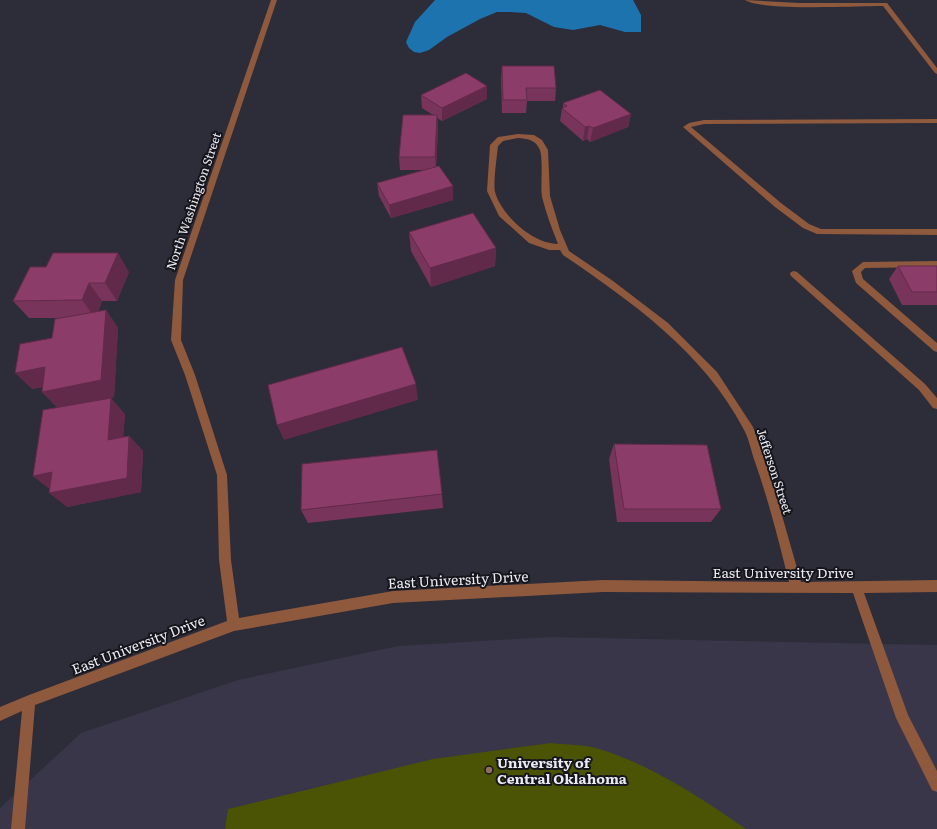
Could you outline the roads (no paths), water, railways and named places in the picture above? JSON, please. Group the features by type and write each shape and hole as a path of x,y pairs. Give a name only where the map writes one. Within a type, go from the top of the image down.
{"street":[{"name":"North Washington Street","path":"234,625 225,560 222,475 190,375 176,340 178,280 274,0"},
{"path":"748,0 764,3 806,5 862,2 885,4 937,72"},
{"path":"937,122 704,122 691,124 687,127 778,205 806,226 820,232 937,232"},
{"name":"Jefferson Street","path":"564,247 549,247 532,242 502,214 491,191 494,145 497,142 518,136 531,137 539,142 544,150 546,196 556,230 564,247 566,253 610,283 665,325 714,375 748,427 768,484 797,588"},
{"path":"937,264 863,265 856,271 859,281 937,348"},
{"path":"794,274 922,387 937,405"},
{"name":"East University Drive","path":"0,714 29,701 234,625 393,596 603,586 797,588 937,586"},
{"path":"856,586 903,718 937,785"},
{"path":"18,829 29,701"}],"water":[{"path":"435,0 633,0 641,15 641,32 625,32 600,25 573,30 554,27 526,13 497,12 480,19 447,37 429,50 420,53 414,52 409,48 406,42 415,22"}],"place":[{"name":"University of Central Oklahoma","path":"489,770"}]}
